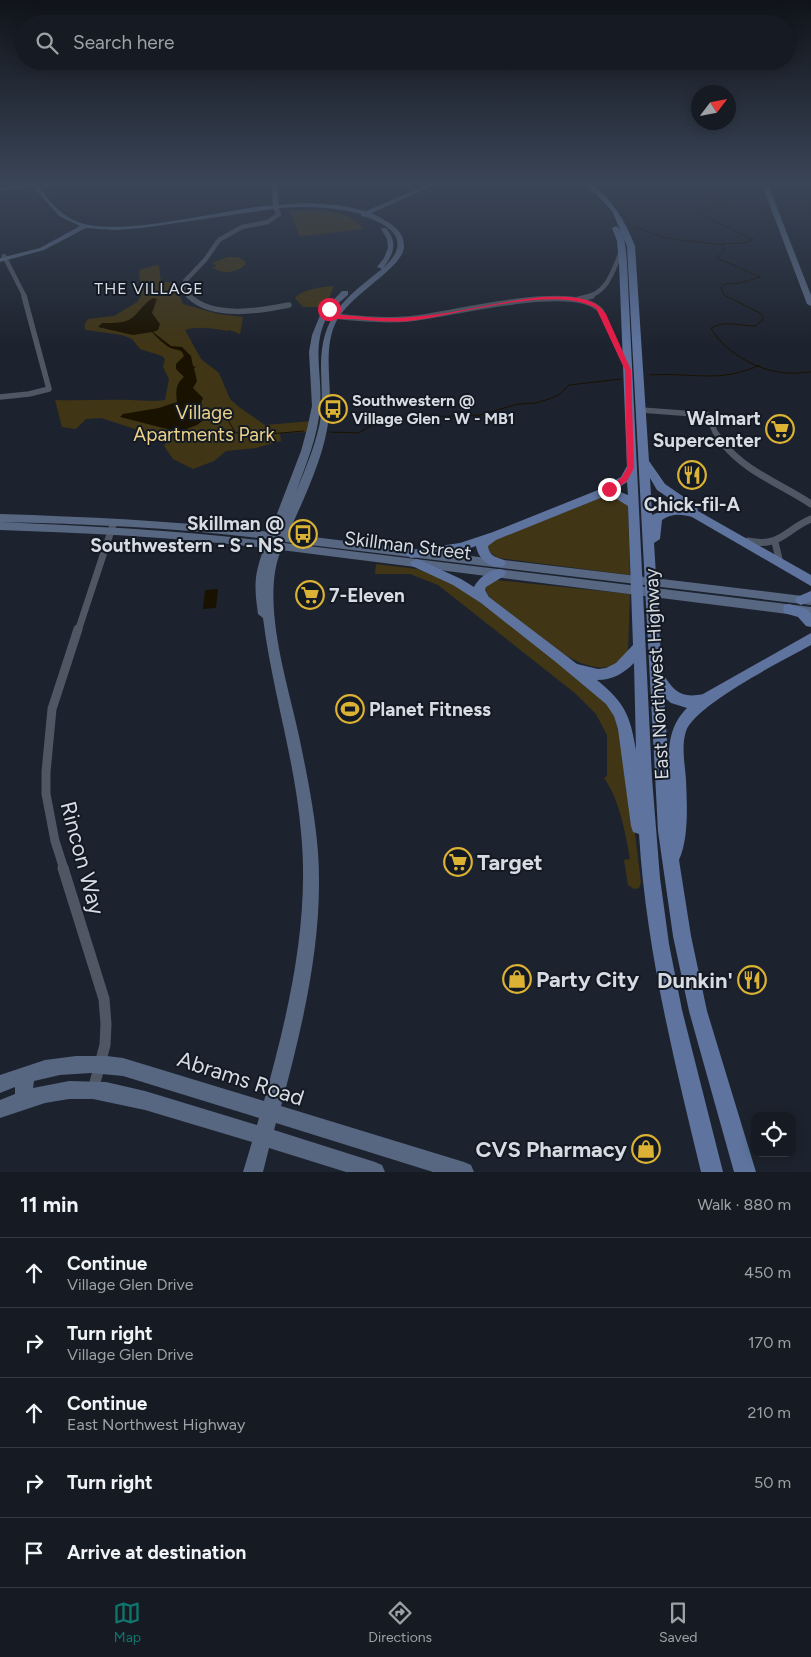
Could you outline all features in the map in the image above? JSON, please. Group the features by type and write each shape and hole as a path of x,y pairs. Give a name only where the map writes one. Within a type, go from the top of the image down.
{"main road":[{"name":"East Northwest Highway","path":"618,237 622,252 628,370 644,786 649,854 665,972 683,1059 712,1172"},
{"name":"East Northwest Highway","path":"628,237 631,246 663,800 671,869 698,1011 745,1172"},
{"path":"622,252 628,268 632,271"},
{"path":"628,390 633,394 633,406 641,410"},
{"path":"644,461 661,487 668,492 779,559 811,576"},
{"path":"414,559 461,547 497,535 602,493 624,479 631,468"},
{"path":"602,493 622,495 634,505"},
{"path":"649,554 655,538 656,518 663,513 678,509 696,514 811,581"},
{"path":"485,600 479,590 481,585 500,568 486,557 482,549 486,541 497,535"},
{"path":"414,559 457,582 485,600 562,659 611,700 620,714 628,742 640,830 649,854"},
{"path":"789,609 802,613 811,622"},
{"path":"671,869 676,837 678,734 682,724 692,711 706,700 810,637"},
{"path":"562,659 585,672 595,674 606,673 628,663 640,646"},
{"path":"655,675 668,693 680,701 694,703 706,700"},
{"path":"654,902 677,903"}],"street":[{"path":"0,397 20,396 49,389 28,301 2,258 42,249 64,237"},
{"path":"226,237 215,243 205,260 189,276 185,286 186,292 194,301 217,309 255,311 289,305"},
{"path":"306,464 315,416 313,352 316,335 329,316 393,263 401,250 401,240 398,237"},
{"path":"785,237 811,304"},
{"path":"576,300 596,295 603,290 622,252"},
{"path":"329,316 372,320 408,320 521,300 556,298 576,300 592,303 601,310 628,370"},
{"path":"253,1172 287,1048 302,971 308,928 311,879 309,829 304,791 270,629 269,571 275,541 306,464 321,439 327,404 324,349 329,316"},
{"path":"641,410 708,415 716,434 740,460 764,477 811,504"},
{"path":"315,416 326,416"},
{"name":"Skillman Street","path":"0,518 113,525 275,541 676,590 811,612"},
{"path":"748,540 764,544 776,542 793,526 811,519"},
{"name":"Skillman Street","path":"0,526 113,525"},
{"name":"Rincon Way","path":"93,1090 106,1048 108,1023 104,999 55,841 49,810 46,772 52,709 113,525"},
{"path":"776,542 779,559"},
{"name":"Skillman Street","path":"676,590 808,599"},
{"name":"Abrams Road","path":"0,1084 26,1074 58,1066 102,1064 123,1067 270,1112 442,1169 464,1172"},
{"path":"23,1100 26,1074"},
{"path":"0,1109 23,1100 57,1092 93,1090 131,1097 263,1136 375,1172"}],"green space":[{"path":"227,257 238,257 245,261 245,265 229,272 216,270 212,267 216,267 213,264 214,262"},
{"name":"Village Apartments Park","path":"156,265 159,266 161,282 174,282 183,304 218,314 243,317 240,334 230,330 206,328 185,330 201,359 219,373 230,399 265,425 312,421 309,432 280,433 281,441 256,448 226,451 214,461 193,469 173,459 164,446 171,435 141,431 101,418 86,419 76,429 62,427 55,400 165,400 169,379 163,367 165,359 162,356 140,349 132,339 122,335 86,330 85,325 88,319 114,316 137,302 141,296 139,270"},
{"path":"334,286 329,298 321,307 303,307 295,298 302,292"},
{"path":"610,494 628,505 630,575 498,558 488,551 488,544 490,542"},
{"path":"376,564 417,569 453,582 588,682 618,718 626,758 641,883 639,888 634,889 628,885 624,860 630,859 624,826 614,795 604,778 607,776 607,735 596,714 576,694 438,585 410,574 375,574"},
{"path":"495,580 630,594 628,651 614,665 600,668 584,664 567,656 549,645 490,598 485,589 486,586"}],"shaded area":[{"path":"153,298 157,299 152,313 160,324 158,330 153,332 171,346 182,347 191,356 193,366 196,367 194,368 197,381 193,388 203,398 199,408 210,413 209,416 197,425 179,432 120,417 123,414 159,408 177,402 176,392 184,377 176,369 176,364 184,356 182,352 167,346 152,332 133,335 98,327 102,323 118,323 130,319"},
{"path":"218,589 216,608 203,609 205,590"}],"waterway":[{"path":"662,237 723,245 724,250 717,258 760,277 740,283 725,284 721,288 724,295 760,313 763,317 762,321 755,326 722,324 711,328 731,351 758,366"},
{"path":"721,244 743,243 754,240 747,237"},
{"path":"650,375 718,376 745,371 758,366"},
{"path":"758,366 783,373 811,372"},
{"path":"330,432 359,433 368,427 392,418 480,415 518,404 536,403 549,399 560,394 569,385 621,379"},
{"path":"210,413 225,415 235,432 246,436 304,431"}],"place":[{"name":"Southwestern @ Village Glen - W - MB1","path":"333,409"},
{"name":"Walmart Supercenter","path":"780,429"},
{"name":"Chick-fil-A","path":"692,475"},
{"name":"Skillman @ Southwestern - S - NS","path":"303,534"},
{"name":"7-Eleven","path":"310,595"},
{"name":"Planet Fitness","path":"350,709"},
{"name":"Target","path":"458,862"},
{"name":"Party City","path":"517,979"},
{"name":"Dunkin'","path":"752,980"},
{"name":"CVS Pharmacy","path":"646,1149"}],"district":[{"name":"THE VILLAGE","path":"149,288"}],"route":[{"path":"329,309 324,316 394,320 415,319 514,301 542,298 569,298 592,303 601,310 628,370 631,468 621,482 609,489"}]}
